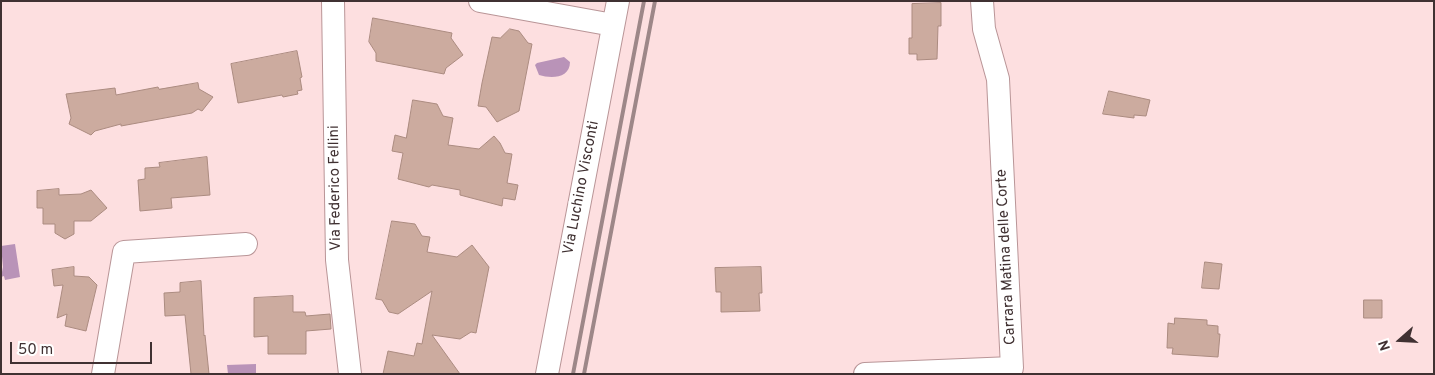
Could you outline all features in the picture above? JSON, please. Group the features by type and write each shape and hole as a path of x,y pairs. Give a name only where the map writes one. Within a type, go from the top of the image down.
{"street":[{"name":"Via Federico Fellini","path":"333,1 337,260 350,374"},
{"path":"480,1 613,25"},
{"name":"Via Luchino Visconti","path":"547,374 618,1"},
{"name":"Carrara Matina delle Corte","path":"865,374 1012,368 998,79 984,29 982,1"},
{"path":"103,374 124,252 246,244"}],"shaded area":[{"path":"564,57 570,62 564,74 555,77 539,75 535,65 537,63"},
{"path":"15,244 20,277 5,280 4,276 1,277 3,267 1,246"},
{"path":"256,364 256,374 228,374 227,365"}],"building":[{"path":"941,3 941,26 938,26 937,59 917,60 917,54 909,54 909,38 912,38 912,4"},
{"path":"373,18 452,33 451,38 463,55 446,68 444,74 376,61 376,53 369,42"},
{"path":"510,29 519,31 528,43 532,44 519,111 497,122 486,107 478,106 492,37 500,38"},
{"path":"297,51 302,77 300,78 302,90 297,91 298,94 238,103 231,64"},
{"path":"198,83 199,89 213,97 202,111 198,109 192,113 121,126 121,124 95,131 91,135 69,124 71,118 66,94 115,88 116,95 158,87 159,89"},
{"path":"1109,91 1150,100 1146,116 1134,115 1134,118 1103,114"},
{"path":"413,100 437,104 443,116 453,118 448,145 479,149 494,136 505,153 512,154 507,183 518,185 515,200 503,198 502,206 460,195 460,190 432,185 429,187 398,179 403,153 392,151 395,135 406,138"},
{"path":"207,157 210,195 171,198 172,208 140,211 138,180 145,179 145,168 160,167 159,163"},
{"path":"59,189 59,195 81,194 91,190 107,208 91,221 74,221 74,234 65,239 55,233 55,224 43,224 43,208 37,208 37,191"},
{"path":"392,221 415,224 422,236 430,237 427,252 457,257 472,245 489,267 476,333 471,332 460,339 432,335 460,374 383,374 388,351 414,356 417,343 422,344 432,291 398,314 389,312 382,300 376,299"},
{"path":"1205,262 1222,264 1219,289 1202,288"},
{"path":"74,267 74,276 89,277 97,285 86,331 65,326 67,314 57,318 63,285 54,286 52,270"},
{"path":"761,267 762,293 759,293 760,311 721,312 721,292 716,292 715,268"},
{"path":"201,281 204,336 209,374 191,374 185,315 165,316 164,293 180,292 180,283"},
{"path":"293,296 293,312 305,312 306,316 330,314 331,329 306,331 306,354 268,354 268,336 254,337 254,298"},
{"path":"1364,300 1382,300 1382,318 1364,318"},
{"path":"1175,318 1207,320 1207,325 1218,326 1218,334 1220,334 1218,357 1172,354 1173,348 1167,348 1168,323 1174,324"}],"railway":[{"path":"573,374 644,1"},
{"path":"584,374 655,1"}]}
